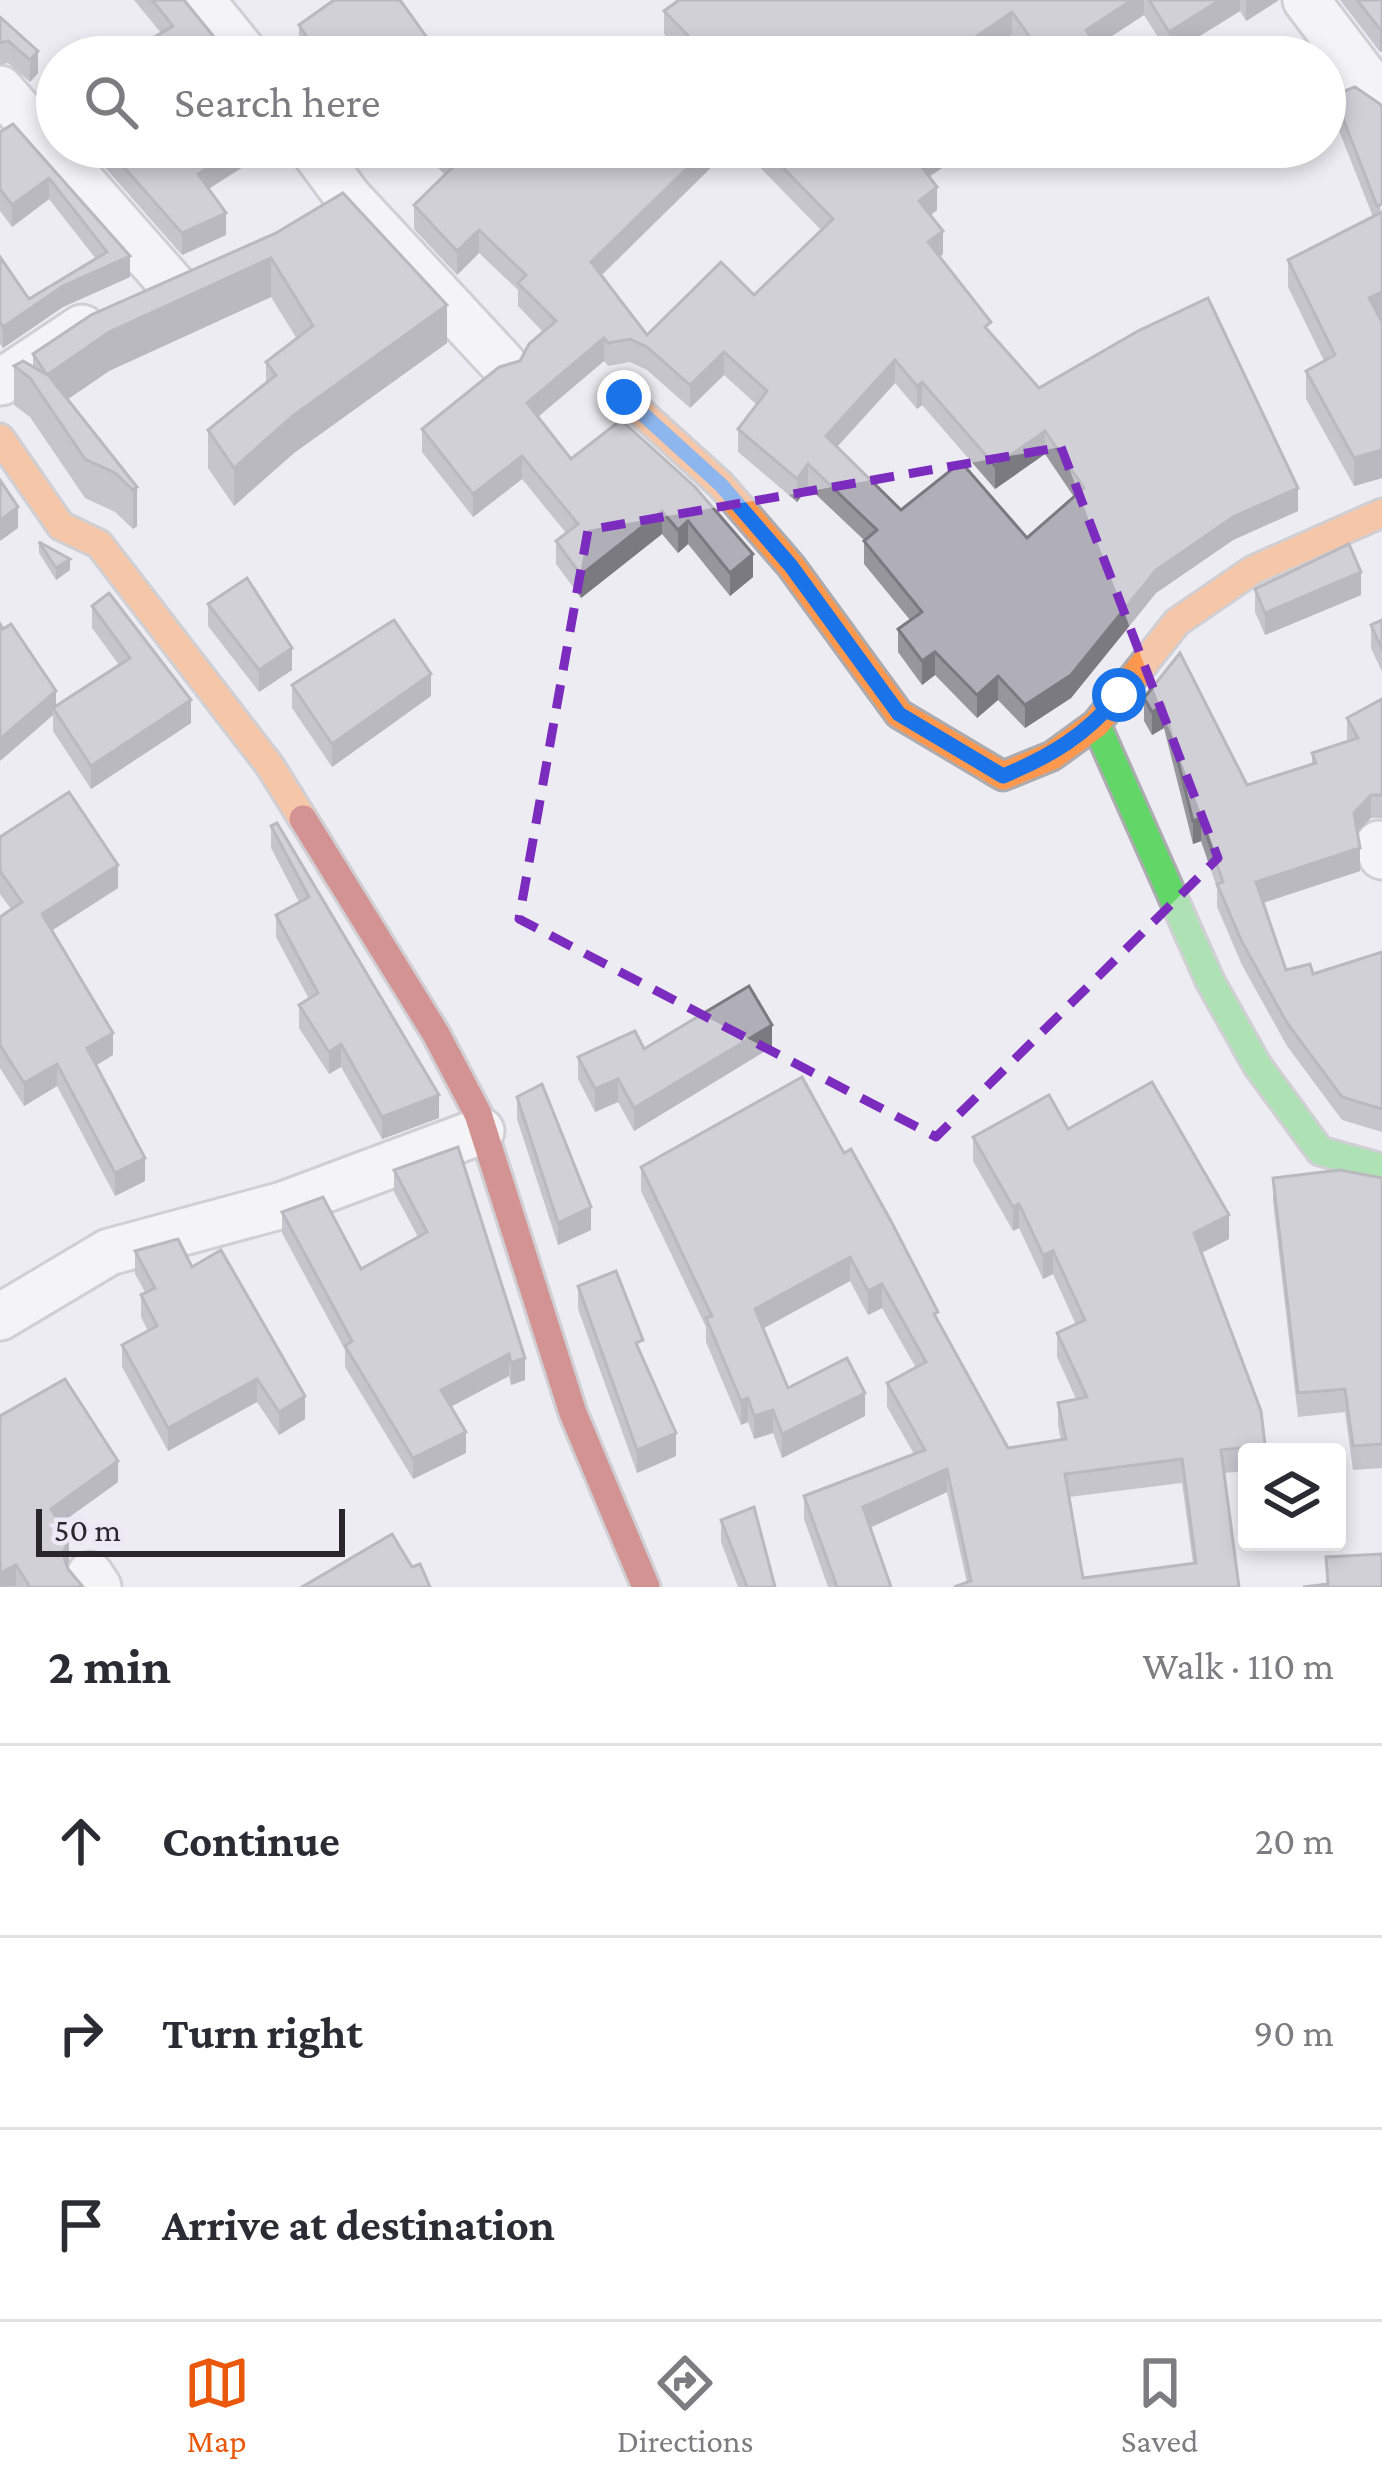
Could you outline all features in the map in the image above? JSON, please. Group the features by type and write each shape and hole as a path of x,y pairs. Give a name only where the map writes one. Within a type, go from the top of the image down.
{"street":[{"path":"201,0 230,36"},
{"path":"1306,0 1333,36"},
{"path":"1346,53 1382,100"},
{"path":"0,89 36,135"},
{"path":"0,383 78,330 159,294 61,168"},
{"path":"318,168 332,207 503,364"},
{"path":"624,397 721,485 791,566 899,714 1003,776 1052,756 1096,724 1177,622 1253,570 1382,513"},
{"path":"0,438 61,526 99,544 269,766 436,1034 478,1114 573,1413 646,1587"},
{"path":"1096,724 1210,981 1257,1065 1320,1151 1382,1168"},
{"path":"0,1317 109,1252 283,1205 481,1131"}],"highlighted area":[{"path":"1061,447 1218,858 936,1137 519,919 588,530"}],"building":[{"path":"152,0 184,0 213,36 156,36 173,26"},
{"path":"334,0 400,0 426,36 306,36 299,25"},
{"path":"679,0 1132,0 1086,30 1090,36 1029,36 1012,12 977,36 688,36 664,11"},
{"path":"1149,0 1220,0 1169,32"},
{"path":"1357,0 1382,0 1382,28 1380,29"},
{"path":"0,17 36,53 30,60 8,41 0,43"},
{"path":"1355,87 1382,108 1382,204 1377,206 1346,126 1346,90"},
{"path":"13,124 36,150 36,168 52,168 130,256 63,286 3,327 0,257 29,299 107,252 49,178 12,205 0,189 0,132"},
{"path":"125,168 207,168 198,174 226,213 182,233"},
{"path":"452,168 687,168 591,262 647,335 721,262 754,295 833,219 783,168 922,168 937,187 919,201 943,231 928,242 991,322 985,327 1039,388 1138,331 1208,298 1298,488 1233,517 1156,570 1071,675 1025,705 998,676 977,695 935,652 922,661 898,629 922,612 864,541 877,530 808,464 797,479 738,429 767,391 724,352 690,385 647,347 630,339 608,343 604,338 527,403 571,459 621,420 695,487 753,554 730,573 688,521 678,530 662,511 581,575 556,541 578,524 522,456 473,494 422,429 499,367 520,361 529,344 556,321 518,283 526,275 479,230 457,251 414,205","holes":["895,360 917,386 922,382 995,466 1045,431 1084,488 1027,538 961,462 901,510 826,436"]},
{"path":"343,193 447,305 294,415 234,468 208,430 276,375 266,362 313,326 271,258 109,332 47,375 33,354 91,315 276,233"},
{"path":"1382,212 1382,292 1369,298 1382,322 1382,450 1354,458 1306,371 1335,355 1288,260"},
{"path":"23,361 49,376 137,487 133,490 115,473 85,459 30,378 14,366"},
{"path":"0,480 18,507 0,520"},
{"path":"39,542 70,559 56,568"},
{"path":"1349,544 1361,572 1265,613 1255,589"},
{"path":"247,578 292,648 259,670 208,604"},
{"path":"109,593 191,700 91,766 53,708 130,658 92,606"},
{"path":"394,620 431,674 332,744 292,685"},
{"path":"1382,620 1382,649 1371,625"},
{"path":"0,624 3,629 11,624 56,691 0,739"},
{"path":"1180,653 1247,785 1316,763 1312,753 1358,738 1347,718 1382,699 1382,795 1371,795 1354,813 1360,848 1256,882 1286,970 1310,964 1313,974 1382,952 1382,1109 1342,1097 1287,1023 1242,942 1217,884 1223,882 1201,818 1193,821 1164,705 1152,712 1144,698"},
{"path":"69,792 118,865 42,914 113,1033 87,1048 145,1158 115,1173 57,1064 24,1083 0,1045 0,917 22,902 0,871 0,837"},
{"path":"277,823 439,1095 382,1117 341,1044 329,1052 299,1005 318,993 276,915 309,897 271,826"},
{"path":"749,986 772,1025 634,1108 618,1079 595,1089 578,1057 635,1031 644,1049"},
{"path":"802,1077 844,1153 851,1149 1008,1448 1066,1439 1058,1403 1087,1397 1057,1333 1085,1320 1053,1251 1043,1255 1019,1204 1013,1207 973,1137 1049,1095 1068,1129 1152,1082 1229,1215 1194,1233 1261,1411 1265,1443 1238,1443 1238,1448 1221,1450 1239,1587 954,1587 971,1581 947,1469 863,1507 891,1587 837,1587 804,1496 925,1450 887,1383 926,1362 882,1284 868,1291 850,1257 755,1309 788,1388 847,1358 865,1393 782,1434 773,1410 754,1416 748,1398 741,1401 706,1318 712,1316 641,1167","holes":["1182,1459 1196,1563 1083,1578 1065,1474"]},
{"path":"542,1084 591,1207 558,1223 517,1097"},
{"path":"458,1147 525,1358 511,1363 509,1354 441,1390 466,1432 413,1458 345,1346 352,1341 282,1212 323,1197 361,1269 427,1232 394,1170"},
{"path":"1340,1170 1382,1178 1382,1444 1353,1446 1345,1389 1298,1393 1273,1178"},
{"path":"178,1239 192,1267 221,1250 305,1396 279,1412 257,1379 168,1428 122,1345 157,1326 141,1295 155,1288 135,1251"},
{"path":"616,1271 643,1340 636,1343 676,1433 637,1450 578,1286"},
{"path":"65,1379 118,1461 51,1509 69,1538 63,1554 68,1569 83,1587 30,1587 16,1565 0,1573 0,1416"},
{"path":"754,1507 775,1587 747,1587 721,1520"},
{"path":"392,1534 412,1567 420,1564 430,1587 302,1587"},
{"path":"1382,1554 1382,1587 1303,1587 1328,1584 1326,1557"}],"traffic: fast":[{"path":"1096,724 1210,981 1257,1065 1320,1151 1382,1168"}],"traffic: slow":[{"path":"624,397 721,485 791,566 899,714 1003,776 1052,756 1096,724 1177,622 1253,570 1382,513"},
{"path":"0,438 61,526 99,544 270,766 303,819"}],"traffic: jam":[{"path":"303,819 436,1034 478,1114 573,1413 646,1587"}],"route":[{"path":"624,397 721,485 791,566 899,714 1003,776 1052,756 1096,724 1119,695"}]}
